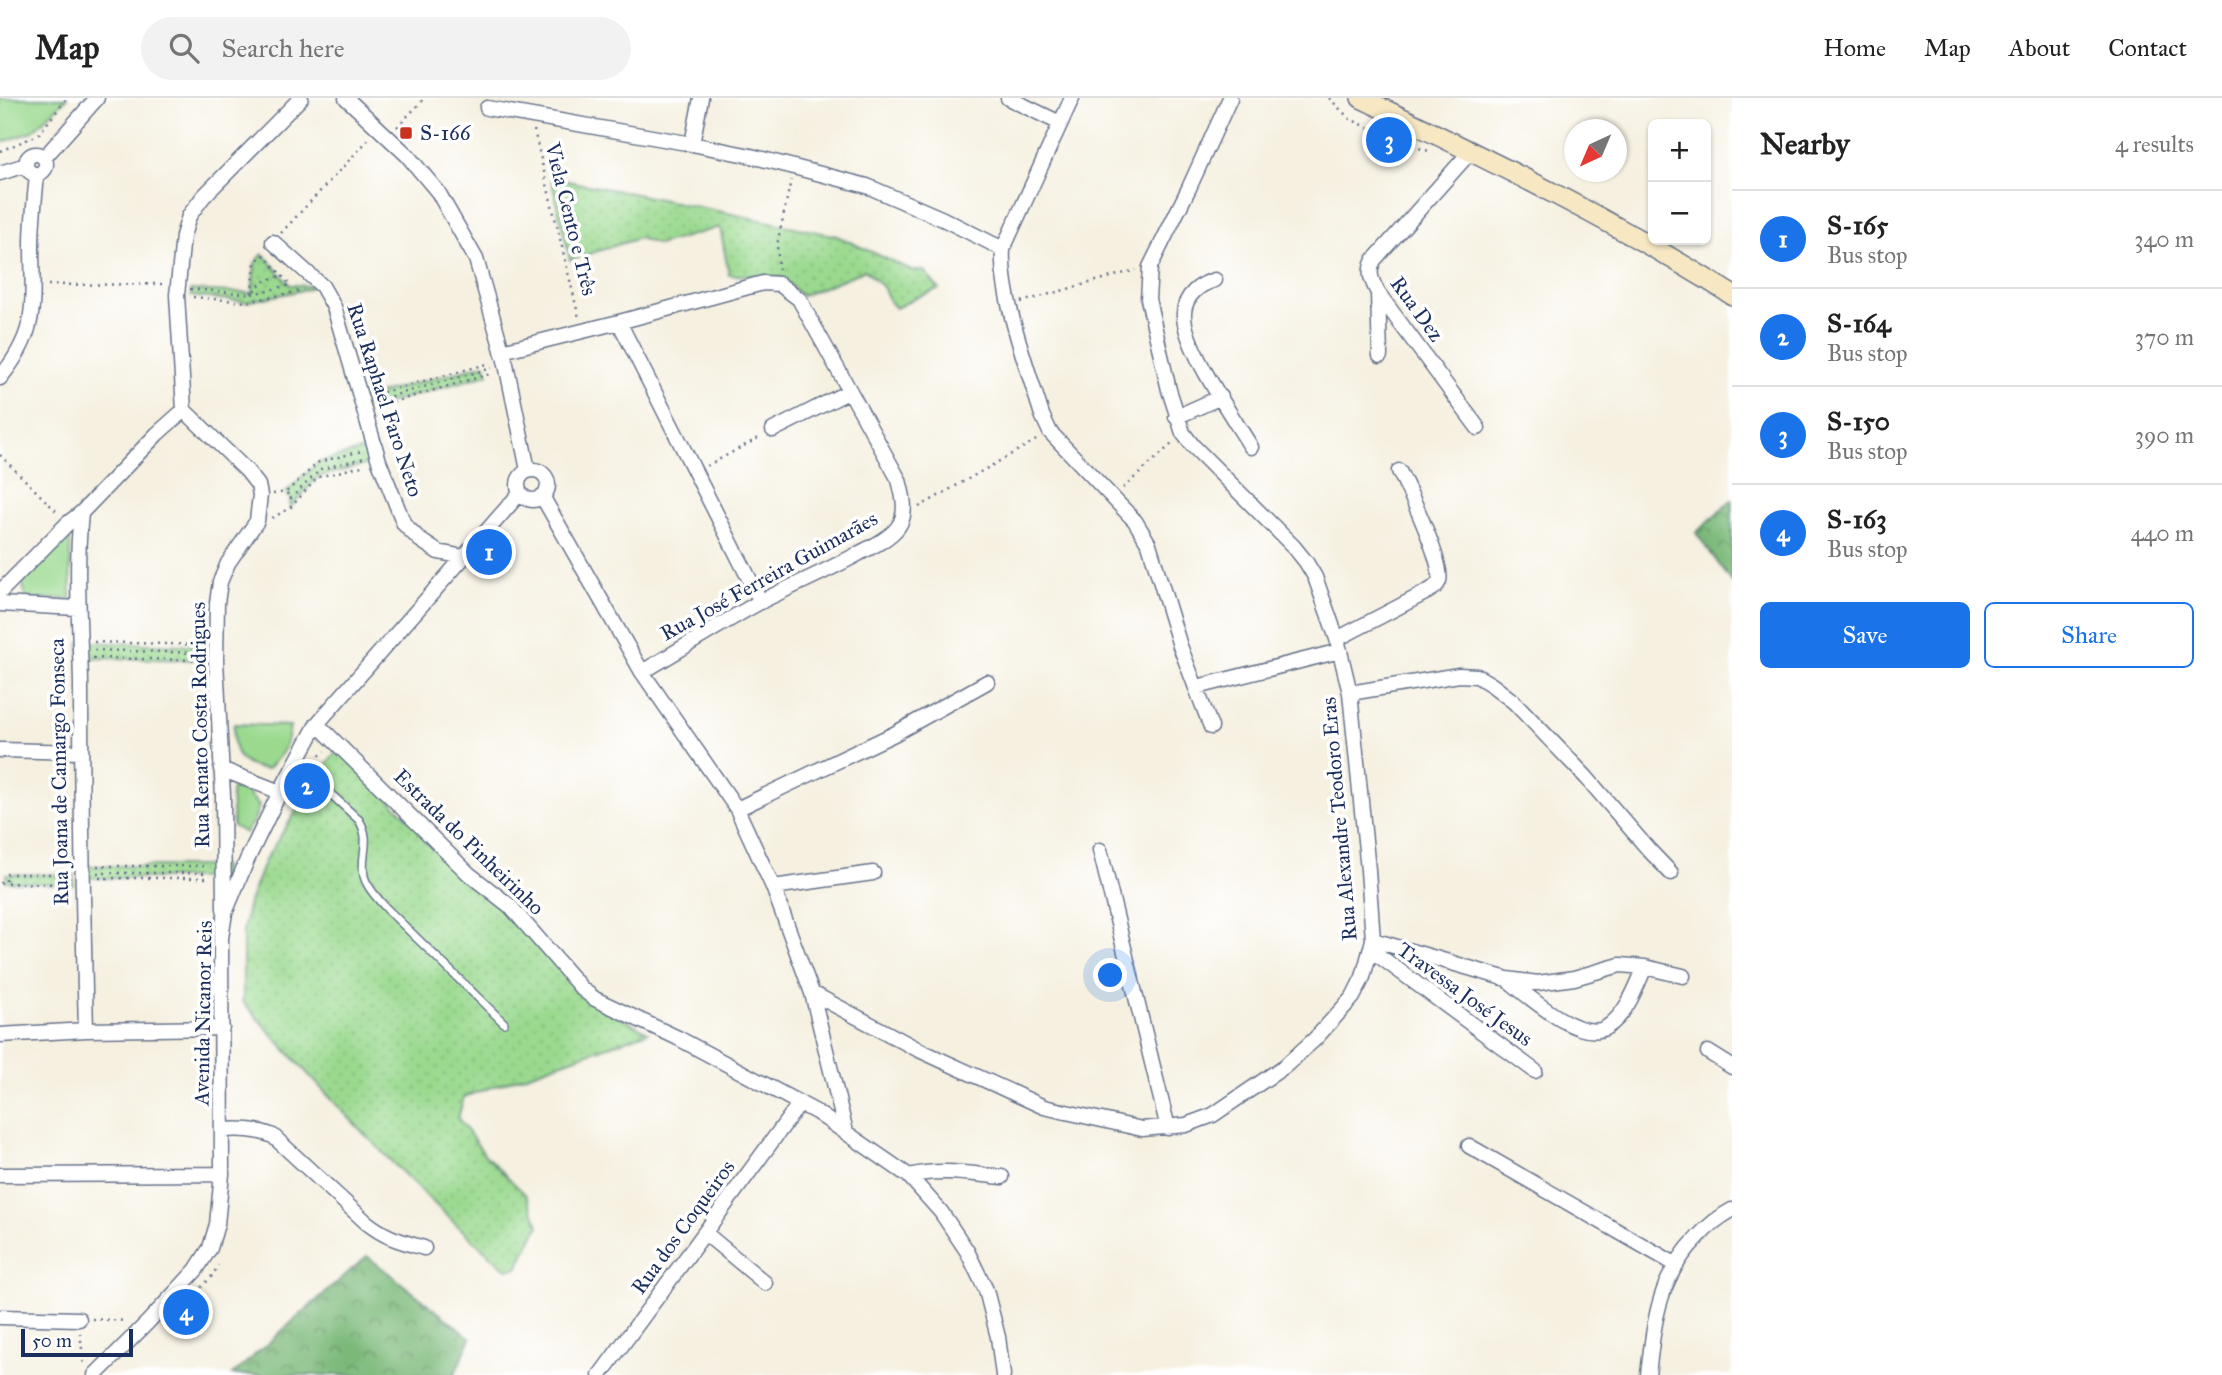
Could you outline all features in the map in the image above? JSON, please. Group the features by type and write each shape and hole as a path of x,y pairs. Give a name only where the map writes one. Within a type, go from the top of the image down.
{"main road":[{"path":"1361,98 1471,151 1653,247 1732,295"}],"street":[{"path":"0,173 45,168 44,158 97,98"},
{"path":"260,495 258,485 247,471 184,410 177,292 183,236 189,216 204,197 301,98"},
{"path":"346,98 407,155 439,192 476,259 505,361 528,470"},
{"path":"692,144 701,98"},
{"path":"1008,98 1060,123"},
{"path":"1072,98 1003,249 1002,267 1010,305 1042,415 1050,432 1113,496 1135,521 1149,544 1180,646 1212,727"},
{"name":"Rua Alexandre Teodoro Eras","path":"811,993 919,1050 1044,1107 1142,1129 1186,1125 1213,1115 1285,1066 1315,1040 1353,997 1363,977 1372,945 1368,870 1350,693 1338,645 1319,587 1306,562 1183,433 1176,417 1148,299 1150,267 1230,98"},
{"path":"487,108 692,144 867,186 1003,249"},
{"name":"Rua Dez","path":"1471,151 1374,260 1370,268 1371,280 1378,292 1478,428"},
{"path":"0,378 16,358 29,329 34,285 31,169"},
{"name":"Rua Raphael Faro Neto","path":"273,242 322,286 334,307 377,454 404,524 420,540 438,552 464,557"},
{"path":"1215,279 1202,284 1189,296 1183,311 1186,331 1203,367 1251,447"},
{"path":"505,361 582,331 763,283 779,284"},
{"name":"Rua José Ferreira Guimarães","path":"642,672 761,602 879,543 899,526 903,516 903,494 899,480 799,299 779,284"},
{"path":"1378,292 1380,356"},
{"path":"619,322 761,602"},
{"path":"773,430 850,391"},
{"path":"1176,417 1222,397"},
{"path":"0,592 184,410"},
{"path":"528,470 538,471 546,477 548,488 542,496 532,500 520,493 518,479 528,470"},
{"path":"1197,687 1338,645 1436,587 1441,571 1399,471"},
{"name":"Avenida Nicanor Reis","path":"95,1375 196,1270 210,1248 217,1224 222,1174 222,938 225,913 280,792 317,724 520,493"},
{"name":"Rua Renato Costa Rodrigues","path":"225,913 216,653 217,603 220,582 228,563 257,521 260,495"},
{"path":"542,496 642,672 737,809 773,887 811,993 846,1132"},
{"name":"Rua Joana de Camargo Fonseca","path":"81,513 77,551 81,752 79,875 86,1030"},
{"path":"0,604 77,608"},
{"path":"1350,693 1458,675 1477,676 1514,702 1671,873"},
{"path":"737,809 894,734 987,682"},
{"name":"Estrada do Pinheirinho","path":"317,724 469,874 510,906 582,989 594,999 678,1038 800,1104 909,1176 941,1212 967,1251 986,1290 998,1337 1003,1375"},
{"path":"0,750 81,752"},
{"path":"221,769 280,792"},
{"path":"1100,850 1168,1128"},
{"path":"773,887 873,873"},
{"path":"1372,945 1507,979 1538,983 1592,974 1620,964 1683,976"},
{"name":"Travessa José Jesus","path":"1372,945 1535,1071"},
{"path":"1507,979 1537,1003 1590,1032 1606,1028 1616,1019 1624,1009 1645,967"},
{"path":"0,1035 86,1030 222,1028"},
{"path":"1708,1052 1732,1067"},
{"name":"Rua dos Coqueiros","path":"600,1375 800,1104"},
{"path":"222,1130 264,1132 274,1136 382,1234 424,1248"},
{"path":"1469,1146 1675,1264"},
{"path":"909,1176 949,1171 1002,1177"},
{"path":"0,1175 222,1174"},
{"path":"1647,1375 1655,1316 1663,1289 1675,1264 1686,1248 1707,1228 1732,1210"},
{"path":"705,1233 765,1283"},
{"path":"0,1317 79,1319"}],"lane":[{"path":"297,763 359,820 365,830 364,876 373,892 387,909 504,1023"}],"path":[{"path":"0,151 38,135 67,98"},
{"path":"252,294 256,263 273,242 384,133 425,98"},
{"name":"Viela Cento e Três","path":"530,115 582,331"},
{"path":"779,284 777,245 794,167"},
{"path":"177,292 252,294 290,285 263,254"},
{"path":"1010,305 1150,267"},
{"path":"252,294 265,280 282,275"},
{"path":"34,285 166,284 177,292 246,302 308,289"},
{"path":"362,404 432,379 505,361"},
{"path":"362,404 505,361"},
{"path":"362,404 435,390 505,361"},
{"path":"432,379 435,390"},
{"path":"695,472 773,430"},
{"path":"903,516 1050,432"},
{"path":"1113,496 1183,433"},
{"path":"0,454 68,523"},
{"path":"260,495 286,492 319,462 377,454"},
{"path":"290,499 317,475 377,454"},
{"path":"257,521 270,520 289,508 321,469 377,454"},
{"path":"313,467 317,475"},
{"path":"286,492 290,499 289,508"},
{"path":"80,650 154,644 216,653"},
{"path":"153,659 154,644"},
{"path":"80,650 216,653"},
{"path":"80,650 153,659 216,653"},
{"path":"0,883 79,875 223,872"},
{"path":"6,881 6,874 223,872"},
{"path":"85,1375 79,1319 148,1322"}],"green space":[{"path":"0,98 67,98 32,132 0,143"},
{"path":"551,178 837,236 913,271 924,271 939,289 896,308 883,287 865,270 802,296 784,279 729,275 720,227 658,245 639,238 570,260"},
{"path":"263,254 290,285 313,286 246,302 191,296 191,290 252,293 255,263"},
{"path":"485,364 488,374 364,410 360,399"},
{"path":"375,447 379,461 318,477 290,508 290,499 286,492 319,462"},
{"path":"1732,500 1732,582 1696,533"},
{"path":"63,535 70,539 70,599 27,599 22,577"},
{"path":"79,642 217,646 216,660 80,658"},
{"path":"234,724 290,726 283,750 267,769 249,765 238,756 234,742"},
{"path":"338,749 596,1004 648,1032 464,1097 458,1118 485,1155 526,1195 539,1225 517,1268 506,1269 403,1173 243,1002 243,930 249,902 265,860"},
{"path":"233,786 244,789 259,806 245,833 233,826"},
{"path":"81,866 223,866 223,878 81,878"},
{"path":"6,874 74,875 74,885 6,881"},
{"path":"367,1256 471,1338 454,1375 232,1375"}],"place":[{"name":"S-166","path":"406,133"},
{"name":"S-150","path":"1389,140"},
{"name":"S-165","path":"489,552"},
{"name":"S-164","path":"307,786"},
{"name":"S-163","path":"186,1312"}]}
